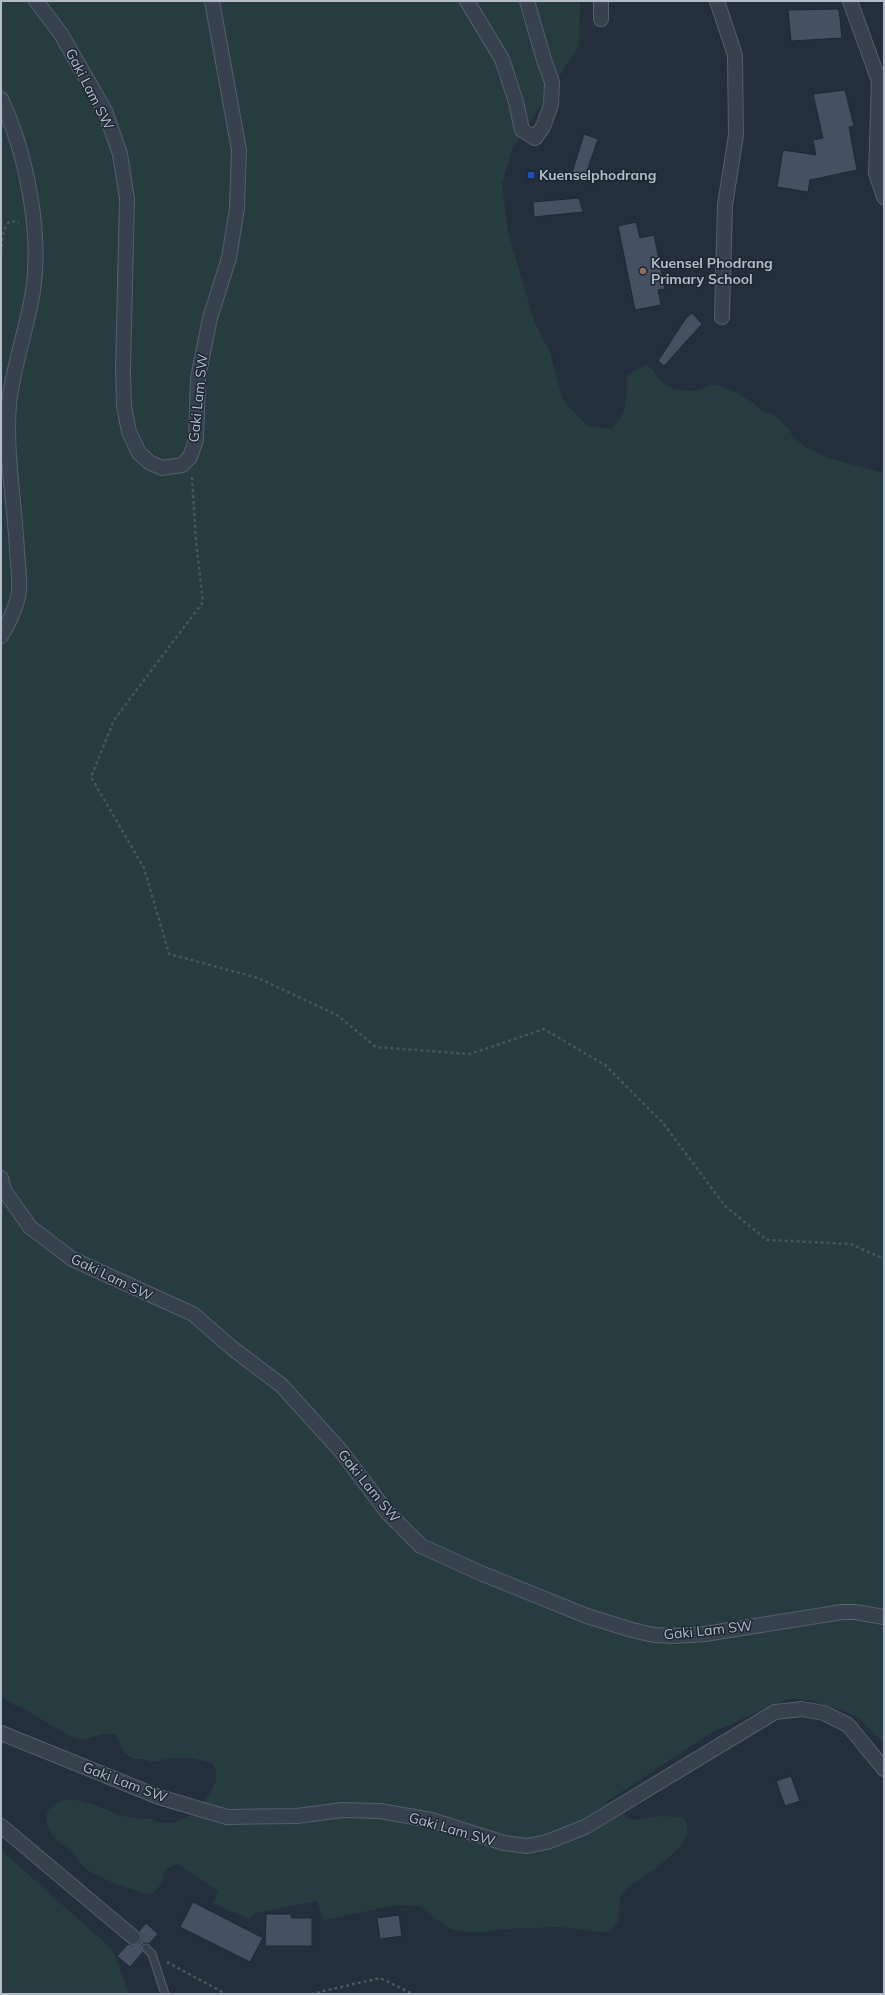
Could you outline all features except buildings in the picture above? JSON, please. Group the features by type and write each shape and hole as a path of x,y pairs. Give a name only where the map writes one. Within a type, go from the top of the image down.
{"street":[{"name":"Gaki Lam SW","path":"36,1 61,34 105,111 120,154 127,199 127,256 123,370 124,406 129,432 139,453 150,462 162,468 182,465 190,457 196,440 198,378 210,318 228,258 237,208 238,150 212,1"},
{"path":"467,1 502,59 516,102 522,130 535,138 543,127 551,105 552,82 527,1"},
{"path":"601,1 601,19"},
{"path":"717,1 735,55 736,87 736,135 725,205 722,317"},
{"path":"850,1 879,82 876,173 884,197"},
{"path":"1,99 11,120 26,174 33,225 35,259 33,292 9,404 10,476 16,522 19,591 11,618 1,636"},
{"name":"Gaki Lam SW","path":"1,1178 4,1190 30,1227 72,1259 193,1314 232,1348 281,1385 341,1450 387,1512 421,1546 483,1574 552,1602 632,1630 654,1635 672,1636 705,1634 842,1612 870,1614 884,1617"},
{"name":"Gaki Lam SW","path":"1,1732 159,1796 227,1817 297,1816 342,1810 380,1811 431,1820 504,1843 527,1846 547,1842 585,1827 775,1712 802,1709 824,1713 848,1725 884,1768"},
{"path":"1,1826 133,1937"}],"lane":[{"path":"146,1948 152,1954 165,1994"}],"path":[{"path":"1,253 4,230 7,223 13,221 33,225"},
{"path":"190,457 196,541 203,602 114,720 91,777 144,868 169,954 258,978 337,1015 376,1047 470,1054 544,1029 605,1064 663,1123 725,1206 767,1240 851,1244 884,1259"},
{"path":"152,1954 226,1994"},
{"path":"311,1994 380,1978 413,1994"}],"green space":[{"path":"1,1 580,1 579,46 512,149 502,184 508,232 535,324 550,352 563,400 587,426 611,429 617,423 624,411 627,375 646,365 654,371 658,379 665,385 674,389 694,391 715,384 735,392 755,404 762,411 773,414 788,428 793,437 809,449 828,458 884,473 884,1744 859,1718 845,1711 812,1701 792,1698 709,1734 606,1802 631,1820 659,1816 683,1817 687,1828 685,1838 678,1849 668,1859 624,1892 619,1902 618,1921 608,1933 560,1927 502,1929 482,1933 461,1931 450,1929 419,1906 398,1905 324,1920 317,1901 255,1913 249,1919 213,1903 218,1891 178,1864 169,1868 163,1874 163,1882 152,1894 137,1891 117,1884 90,1872 81,1864 69,1848 57,1841 47,1825 46,1820 49,1810 53,1805 59,1802 72,1800 87,1803 127,1817 151,1819 161,1823 176,1822 190,1815 196,1810 210,1793 216,1778 216,1771 212,1763 191,1758 171,1758 151,1762 142,1759 133,1759 124,1752 115,1734 103,1734 82,1740 71,1737 1,1696"},
{"path":"1,1850 113,1950 129,1994 1,1994"}],"place":[{"name":"Kuenselphodrang","path":"531,175"},
{"name":"Kuensel Phodrang Primary School","path":"643,271"}]}
